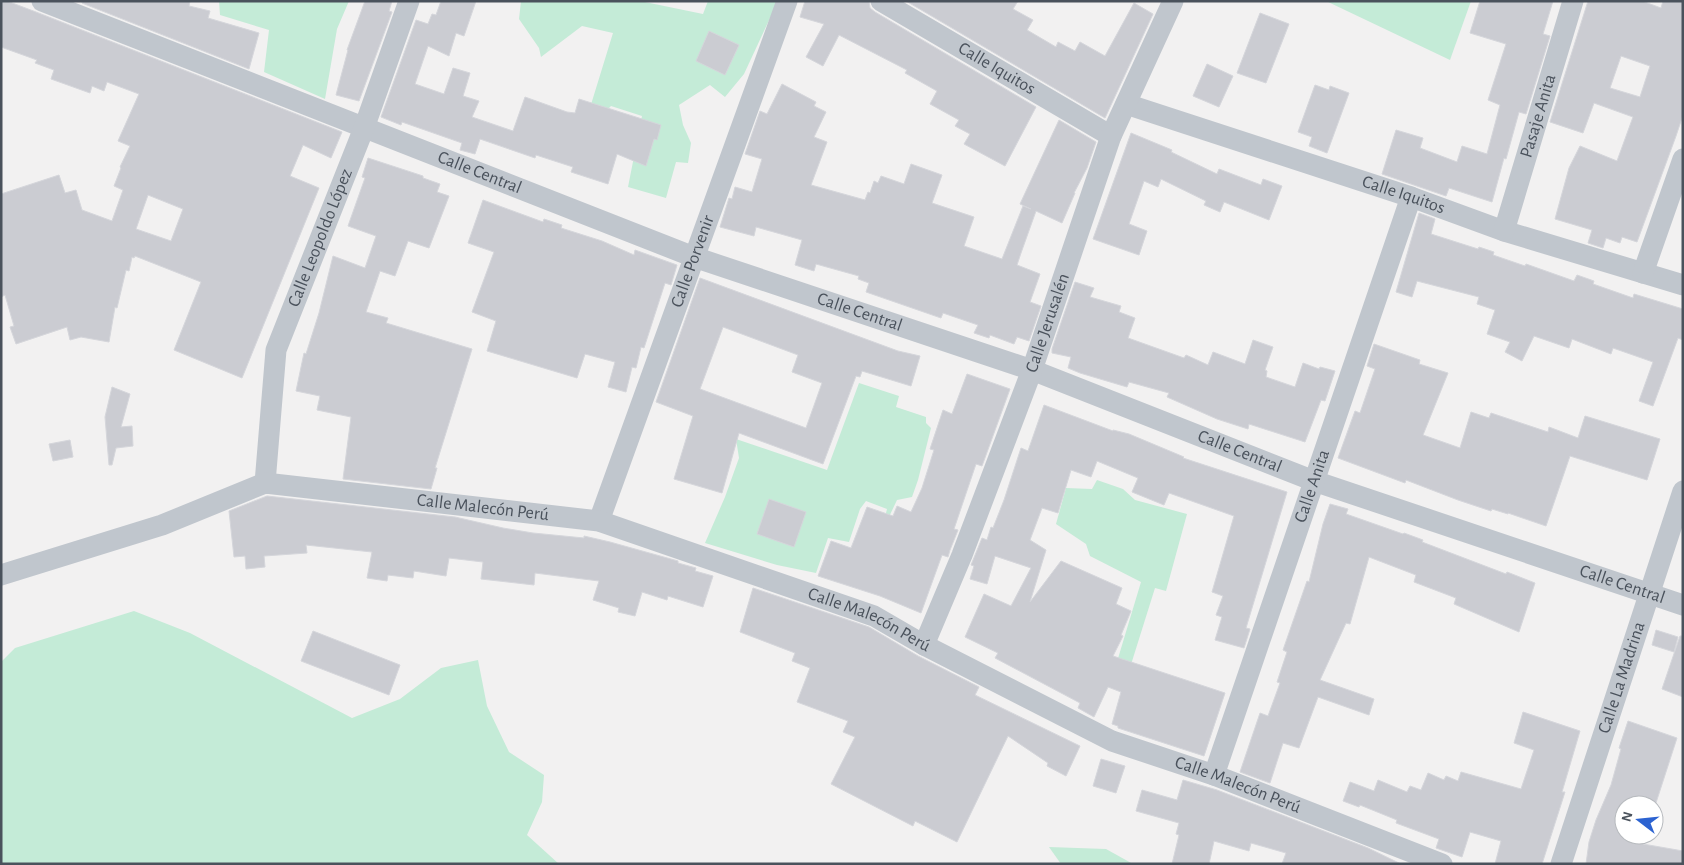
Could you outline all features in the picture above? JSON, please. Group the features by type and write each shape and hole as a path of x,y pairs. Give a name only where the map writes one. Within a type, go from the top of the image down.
{"street":[{"name":"Calle Central","path":"42,1 694,258 1032,370 1314,481 1683,605"},
{"name":"Calle Leopoldo López","path":"265,483 276,350 364,128 410,1"},
{"name":"Calle Porvenir","path":"599,521 787,1"},
{"name":"Calle Iquitos","path":"881,1 1111,136"},
{"name":"Calle Jerusalén","path":"924,645 962,555 1032,370 1111,136 1173,1"},
{"name":"Pasaje Anita","path":"1504,231 1573,1"},
{"name":"Calle Iquitos","path":"1126,104 1411,197 1504,231 1683,285"},
{"path":"1643,273 1683,159"},
{"name":"Calle Anita","path":"1214,776 1411,197"},
{"name":"Calle Malecón Perú","path":"265,483 599,521 874,616 924,645 1112,741 1214,776 1442,864"},
{"path":"1,575 162,525 265,483"},
{"name":"Calle La Madrina","path":"1561,864 1683,490"}],"green space":[{"path":"219,1 349,1 337,29 325,99 264,72 269,30 220,15"},
{"path":"521,1 640,1 703,14 708,1 778,1 744,74 725,97 710,85 679,105 683,125 691,143 688,163 676,162 666,198 628,187 642,116 611,106 602,115 589,111 613,33 582,26 541,57 539,48 519,19"},
{"path":"1326,1 1471,1 1450,60"},
{"path":"859,383 899,396 896,407 926,417 926,423 931,428 912,497 897,500 887,521 876,553 887,509 866,501 860,509 849,542 828,538 816,573 777,565 705,543 739,458 736,439 827,470"},
{"path":"1097,480 1123,489 1135,500 1187,514 1166,591 1155,588 1123,690 1110,685 1141,582 1090,556 1086,544 1056,524 1066,488 1092,489"},
{"path":"134,611 190,633 352,718 400,699 441,668 478,660 487,706 509,752 544,775 542,802 527,835 559,864 1,864 1,662 15,648"},
{"path":"1049,847 1106,849 1133,864 1061,864"}],"building":[{"path":"1,1 7,1 342,132 331,158 303,145 290,176 319,188 242,378 174,350 201,282 135,256 134,258 132,257 129,271 126,270 117,308 115,307 109,342 81,337 70,340 67,327 16,344 10,327 14,326 5,295 1,297 1,194 59,175 65,193 76,190 82,210 112,221 123,190 114,186 130,146 118,141 139,94 107,82 104,91 92,86 90,93 51,79 54,70 35,63 37,60 1,47","holes":["148,195 183,209 171,241 136,229"]},
{"path":"82,1 190,1 189,6 210,11 208,18 259,33 249,69 82,3"},
{"path":"365,1 392,1 389,11 392,12 359,101 336,95 347,50"},
{"path":"441,1 476,1 464,36 456,33 449,56 428,46 415,84 444,94 453,68 470,73 463,96 479,101 472,117 513,131 525,97 575,113 579,99 661,125 657,140 654,139 646,166 617,154 608,184 571,172 573,167 536,155 535,158 480,139 475,154 460,150 462,143 402,122 401,125 381,117 416,20 428,24 432,14 436,15"},
{"path":"805,1 869,1 870,8 875,12 1036,107 1005,166 964,144 970,134 955,126 959,120 930,104 937,91 905,73 907,70 839,35 823,66 806,57 824,24 800,17"},
{"path":"906,1 1018,1 1013,9 1033,20 1027,30 1056,47 1058,42 1075,51 1080,42 1105,56 1134,3 1153,14 1105,118"},
{"path":"1480,1 1553,1 1543,34 1550,36 1526,114 1519,112 1492,202 1449,188 1446,196 1382,174 1396,130 1423,138 1420,148 1457,162 1462,146 1487,154 1500,105 1488,100 1506,44 1470,33"},
{"path":"1588,1 1642,1 1661,8 1663,1 1683,1 1683,115 1637,242 1622,237 1620,243 1606,238 1603,248 1588,243 1592,230 1555,219 1569,168 1580,146 1617,161 1633,117 1594,103 1583,133 1550,122","holes":["1621,56 1650,66 1640,97 1610,88"]},
{"path":"1260,13 1289,24 1266,83 1237,73"},
{"path":"709,31 739,45 725,75 696,61"},
{"path":"1207,64 1233,76 1219,107 1193,96"},
{"path":"782,84 816,102 814,106 826,112 814,137 827,142 811,185 865,200 868,192 870,193 874,181 878,183 881,176 904,184 911,164 942,175 932,203 974,217 964,246 1002,259 1023,206 1031,209 1020,204 1059,120 1096,142 1087,168 1062,223 1036,211 1021,253 1017,265 1040,274 1030,302 1041,306 1029,341 1017,337 1014,344 990,335 989,338 974,333 978,325 943,313 941,318 866,292 869,283 858,279 859,276 816,264 814,271 795,265 802,240 756,227 754,236 720,227 729,198 732,199 735,187 752,192 762,159 745,154 760,111 767,114"},
{"path":"1315,85 1329,90 1330,86 1349,93 1327,153 1309,146 1312,137 1298,132"},
{"path":"1131,133 1172,150 1171,152 1217,174 1219,169 1261,185 1263,179 1282,186 1269,220 1224,202 1220,212 1204,205 1206,201 1161,179 1158,187 1144,181 1129,224 1147,231 1139,255 1093,239"},
{"path":"368,158 423,176 423,178 440,184 437,192 449,196 429,248 408,241 395,276 380,271 366,312 388,318 386,323 472,349 435,468 437,468 431,489 343,479 351,417 317,410 320,396 296,391 304,353 306,354 319,313 333,256 365,268 376,236 348,226 365,178 362,177"},
{"path":"483,200 543,222 544,219 562,225 561,228 602,241 634,255 635,250 677,265 671,285 665,283 644,348 641,347 636,368 632,367 626,392 608,387 615,362 585,354 577,378 487,351 496,321 472,312 494,252 468,243"},
{"path":"1419,213 1435,219 1431,234 1478,249 1479,247 1494,252 1493,255 1525,266 1526,264 1574,281 1577,275 1594,281 1593,284 1633,298 1634,294 1683,309 1683,340 1678,338 1653,406 1639,401 1653,362 1613,348 1611,354 1572,339 1569,348 1534,336 1522,361 1505,352 1510,342 1487,334 1495,310 1477,304 1479,297 1417,281 1412,297 1396,292"},
{"path":"700,278 898,351 920,356 911,386 862,371 860,377 856,376 823,464 739,433 722,493 674,479 693,416 656,402","holes":["723,327 798,355 792,372 822,383 806,428 700,389"]},
{"path":"1075,282 1094,288 1090,297 1121,306 1119,312 1135,318 1128,338 1184,358 1186,355 1208,365 1213,352 1245,364 1253,340 1273,347 1265,370 1267,371 1266,377 1295,387 1303,363 1319,369 1320,367 1335,371 1325,401 1321,400 1305,442 1249,424 1248,429 1217,419 1167,397 1169,393 1129,382 1127,387 1068,368 1071,357 1052,353 1052,349"},
{"path":"1374,344 1420,360 1419,364 1448,373 1423,435 1460,448 1471,412 1489,418 1491,413 1548,432 1549,427 1578,438 1585,416 1660,439 1647,480 1570,456 1546,526 1508,513 1492,509 1491,511 1406,480 1405,483 1338,458 1355,411 1360,413 1375,369 1367,366"},
{"path":"967,374 1010,389 982,466 976,464 954,529 958,530 948,557 942,555 921,613 880,596 818,576 831,541 851,548 867,507 893,516 897,506 911,512 922,488 934,450 930,449 943,410 952,414"},
{"path":"112,387 130,394 121,427 132,426 133,446 116,448 112,465 109,465 105,417"},
{"path":"1044,405 1113,431 1129,434 1183,458 1287,492 1246,628 1250,629 1244,648 1215,640 1222,617 1216,615 1223,596 1212,592 1234,516 1169,493 1164,505 1132,492 1138,478 1097,461 1091,477 1071,470 1058,513 1042,508 1030,540 1046,550 1030,602 1061,561 1122,588 1116,604 1131,611 1121,635 1123,636 1113,656 1225,693 1204,756 1118,728 1118,726 1112,724 1121,692 1108,687 1094,717 1078,708 1080,703 995,658 998,653 965,637 984,594 1011,606 1031,568 995,556 987,584 970,579 974,566 971,565 982,538 987,540 991,527 993,528 1021,448 1028,451"},
{"path":"70,440 73,457 53,461 49,444"},
{"path":"267,496 455,517 533,533 584,538 584,536 678,561 678,563 696,568 695,571 713,576 703,607 668,596 667,600 642,592 635,616 618,612 619,608 593,600 599,581 535,573 534,585 481,579 483,562 449,558 446,576 414,571 413,578 388,575 387,581 367,578 372,552 306,545 307,553 264,556 265,567 246,569 245,556 234,557 229,511"},
{"path":"769,499 806,512 794,547 757,534"},
{"path":"1330,504 1348,509 1346,514 1404,533 1423,540 1422,542 1535,583 1519,632 1454,604 1456,598 1414,582 1416,575 1369,557 1350,624 1346,623 1320,680 1374,699 1369,715 1318,697 1299,748 1283,743 1270,783 1240,772 1260,713 1268,716 1280,683 1277,682 1287,652 1283,650 1307,581 1309,582 1323,524"},
{"path":"753,588 869,627 918,656 979,687 975,695 1080,746 1066,776 1047,766 1048,763 1008,736 957,842 915,821 913,826 831,784 855,737 843,732 848,721 797,702 810,668 792,661 795,653 740,632"},
{"path":"1656,630 1678,637 1674,652 1652,645"},
{"path":"313,631 400,665 389,695 301,661"},
{"path":"1680,636 1683,636 1683,697 1662,689"},
{"path":"1523,712 1580,731 1562,792 1565,792 1542,864 1495,864 1501,841 1470,832 1462,857 1436,848 1439,839 1396,823 1397,820 1360,805 1359,807 1343,801 1350,782 1374,791 1378,780 1407,792 1410,786 1421,790 1428,773 1444,780 1446,776 1458,781 1461,772 1521,789 1534,750 1514,743"},
{"path":"1628,721 1677,738 1659,795 1614,795 1614,845 1649,845 1683,851 1683,864 1586,864 1589,842 1611,785 1621,749 1619,748"},
{"path":"1101,759 1125,766 1116,793 1093,786"},
{"path":"1183,780 1217,790 1368,848 1401,864 1282,864 1286,853 1251,843 1249,851 1214,841 1209,864 1172,864 1179,835 1176,834 1179,823 1136,811 1142,790 1177,800"}]}
